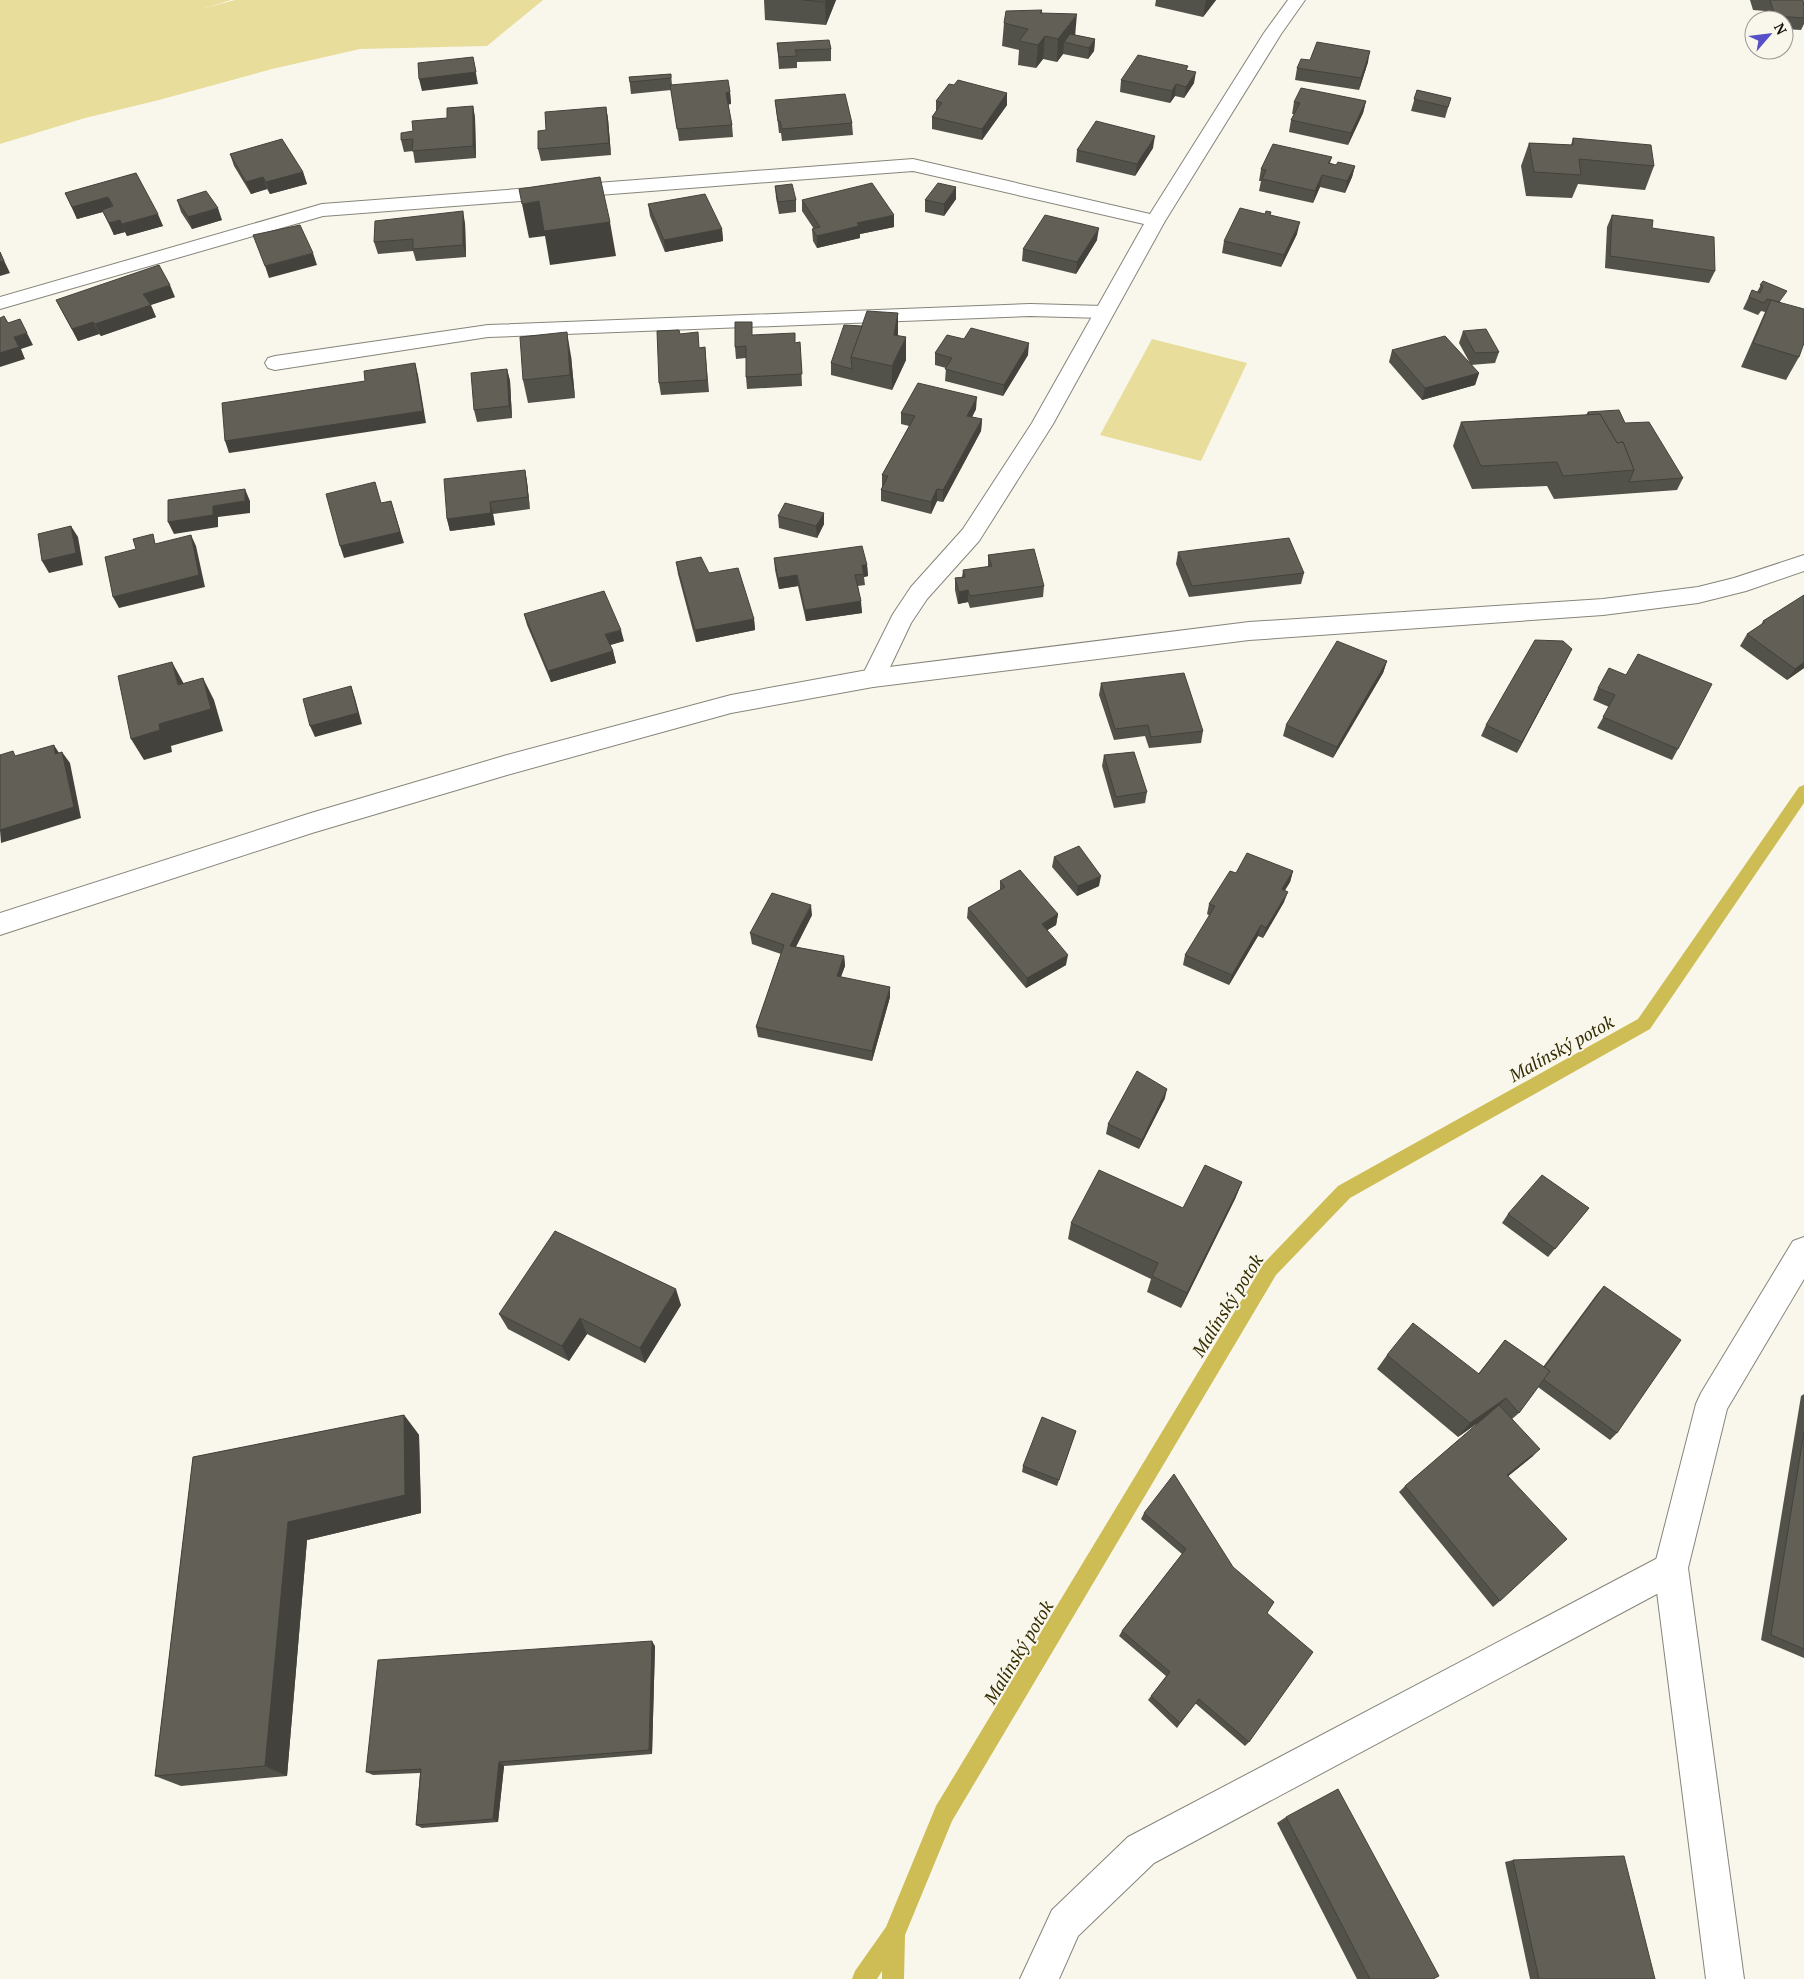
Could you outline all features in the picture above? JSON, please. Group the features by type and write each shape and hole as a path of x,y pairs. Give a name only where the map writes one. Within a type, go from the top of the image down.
{"street":[{"path":"873,678 901,620 919,593 971,536 1042,424 1155,221 1273,33 1297,0"},
{"path":"0,303 322,210 913,165 1155,221"},
{"path":"275,363 488,331 1030,310 1104,312"},
{"path":"0,924 311,823 507,765 731,704 873,678 1249,631 1613,606 1698,595 1738,585 1804,563"},
{"path":"1725,1979 1671,1568 1712,1404 1804,1251"},
{"path":"1039,1979 1065,1923 1141,1850 1671,1568"}],"shaded area":[{"path":"0,0 231,0 205,8 235,0 543,0 487,46 360,49 272,69 85,118 0,144"},
{"path":"1152,339 1247,363 1201,461 1100,435"}],"building":[{"path":"803,0 826,0 825,2"},
{"path":"1770,0 1803,0 1804,18 1794,17 1794,10 1773,10"},
{"path":"1042,10 1040,13 1077,14 1058,39 1045,36 1038,45 1019,41 1028,29 1004,23 1006,11"},
{"path":"1070,34 1095,39 1089,48 1064,42"},
{"path":"829,40 831,49 795,50 797,56 779,57 777,43"},
{"path":"1317,42 1370,51 1361,78 1297,68 1301,59 1310,60"},
{"path":"1138,55 1188,66 1186,70 1196,72 1186,87 1176,84 1172,91 1121,80"},
{"path":"473,57 476,72 419,79 418,63"},
{"path":"671,74 671,78 630,82 629,77"},
{"path":"728,80 730,92 726,93 732,125 677,129 670,85"},
{"path":"958,80 1007,93 982,129 932,117 942,103 936,101 949,84 954,85"},
{"path":"1301,88 1366,101 1351,133 1291,120 1300,103 1294,102"},
{"path":"1417,90 1451,98 1448,107 1414,99"},
{"path":"845,94 852,123 782,129 780,121 778,121 775,100"},
{"path":"473,106 473,146 412,151 413,139 401,140 401,133 413,131 412,121 447,118 447,108"},
{"path":"606,107 609,143 538,149 538,131 546,130 545,112"},
{"path":"1096,121 1155,136 1137,164 1077,150"},
{"path":"1573,138 1651,145 1654,166 1579,159 1581,175 1534,172 1529,143 1573,145"},
{"path":"282,139 303,172 266,182 263,177 246,182 230,154"},
{"path":"1273,144 1332,157 1328,163 1336,165 1338,162 1355,166 1347,181 1322,175 1315,191 1262,179 1266,170 1261,169"},
{"path":"136,173 158,214 122,224 120,220 109,223 102,210 113,206 108,197 72,207 65,193"},
{"path":"600,177 610,222 544,231 539,201 522,204 519,189"},
{"path":"872,183 894,215 857,223 859,226 817,236 812,229 820,227 802,200"},
{"path":"938,183 956,187 944,204 925,200"},
{"path":"792,184 796,200 778,202 775,186"},
{"path":"206,191 218,208 188,217 177,200"},
{"path":"705,194 722,229 664,240 648,204"},
{"path":"1240,208 1265,214 1266,211 1271,212 1270,215 1300,222 1284,255 1224,241"},
{"path":"463,211 463,245 413,249 413,239 374,242 375,221"},
{"path":"1045,215 1099,228 1077,262 1023,249"},
{"path":"1612,215 1653,220 1652,228 1714,237 1715,271 1610,256"},
{"path":"300,225 313,253 265,266 253,235"},
{"path":"0,252 4,261 0,262"},
{"path":"159,265 170,285 143,294 151,305 95,324 93,322 72,329 56,300"},
{"path":"1763,281 1787,291 1779,302 1767,299 1764,303 1749,297 1752,290 1760,293 1763,286 1760,285"},
{"path":"1771,300 1804,309 1804,343 1799,357 1753,343"},
{"path":"867,311 898,313 894,335 906,337 892,366 851,357"},
{"path":"4,316 8,323 20,319 27,333 14,337 19,347 0,353 0,318"},
{"path":"735,322 752,322 752,335 795,333 795,343 800,342 802,374 746,377 746,346 735,347"},
{"path":"844,325 862,326 851,357 852,369 831,363"},
{"path":"971,328 1029,343 1004,385 945,369 952,358 935,353 947,335 964,339"},
{"path":"1486,329 1499,352 1475,353 1463,331"},
{"path":"679,330 680,334 698,332 699,348 705,347 707,380 659,383 657,331"},
{"path":"567,332 570,375 523,380 520,337"},
{"path":"1445,336 1479,373 1425,388 1392,350"},
{"path":"415,363 423,411 225,441 222,403 365,381 364,371"},
{"path":"507,369 509,406 474,410 471,373"},
{"path":"918,383 977,397 967,416 982,419 943,490 937,489 931,502 881,490 888,476 882,475 915,416 901,413"},
{"path":"1619,410 1625,423 1649,422 1683,478 1629,482 1634,470 1623,442 1617,443 1600,414 1589,415 1588,412"},
{"path":"1600,414 1617,443 1623,442 1634,470 1563,476 1557,462 1481,466 1461,422"},
{"path":"525,470 528,497 490,502 491,513 447,519 444,479"},
{"path":"375,482 381,503 391,501 400,532 340,546 326,494"},
{"path":"245,489 245,501 213,506 213,515 168,522 168,500"},
{"path":"785,503 824,513 816,526 778,516"},
{"path":"71,526 76,553 42,561 38,534"},
{"path":"153,534 155,544 191,535 199,575 113,597 105,557 136,549 133,539"},
{"path":"1289,538 1304,573 1192,586 1178,552"},
{"path":"862,546 867,565 862,565 864,574 855,575 861,601 805,610 797,575 778,578 774,558"},
{"path":"1034,549 1044,586 970,596 968,590 959,592 955,578 965,577 963,570 992,566 988,555"},
{"path":"701,557 709,573 738,568 754,619 695,630 676,562"},
{"path":"604,591 621,630 605,634 613,651 548,671 524,614"},
{"path":"1804,595 1804,662 1795,669 1747,634 1765,622 1763,621"},
{"path":"1535,640 1563,641 1572,649 1522,742 1486,725"},
{"path":"1337,641 1387,661 1337,747 1286,725"},
{"path":"1638,654 1712,684 1678,749 1603,717 1615,695 1598,688 1609,668 1626,675"},
{"path":"172,662 178,685 203,678 211,709 159,724 160,730 131,739 118,676"},
{"path":"1184,673 1203,731 1151,737 1148,725 1115,729 1101,683"},
{"path":"351,686 358,713 310,726 303,699"},
{"path":"54,745 55,754 62,752 74,807 0,830 0,755 13,751 15,756"},
{"path":"1134,752 1147,792 1116,797 1104,755"},
{"path":"1079,846 1101,876 1078,886 1054,857"},
{"path":"1247,853 1293,871 1282,889 1288,892 1266,928 1261,925 1232,975 1185,955 1215,906 1209,904 1230,871 1236,873"},
{"path":"1020,870 1058,914 1042,924 1068,955 1027,978 968,908 1005,887 1000,881"},
{"path":"772,893 811,905 790,946 844,956 837,976 890,987 872,1051 756,1027 784,945 750,933"},
{"path":"1137,1071 1167,1089 1142,1140 1108,1124"},
{"path":"1205,1165 1242,1182 1187,1293 1152,1276 1158,1263 1071,1223 1099,1170 1183,1208"},
{"path":"1542,1175 1589,1208 1555,1249 1508,1214"},
{"path":"555,1231 676,1289 640,1348 580,1318 562,1346 499,1314"},
{"path":"1604,1286 1681,1340 1617,1433 1543,1379 1550,1371 1544,1368"},
{"path":"1413,1323 1479,1374 1505,1340 1550,1371 1519,1413 1506,1398 1470,1423 1387,1355"},
{"path":"1499,1405 1540,1449 1507,1475 1567,1539 1500,1601 1405,1486"},
{"path":"404,1415 405,1495 288,1522 265,1766 155,1776 193,1457"},
{"path":"1042,1417 1076,1431 1059,1480 1023,1466"},
{"path":"1804,1432 1804,1649 1771,1635"},
{"path":"1174,1474 1233,1567 1274,1602 1267,1613 1313,1652 1249,1742 1199,1699 1180,1723 1151,1696 1170,1672 1122,1631 1186,1549 1144,1513"},
{"path":"652,1641 649,1750 499,1762 493,1819 416,1825 421,1769 366,1772 378,1660"},
{"path":"1338,1789 1439,1976 1433,1979 1370,1979 1286,1817"},
{"path":"1624,1856 1655,1979 1539,1979 1513,1860"}],"waterway":[{"name":"Malínský potok","path":"894,1935 944,1814 1270,1269 1344,1192 1644,1024 1804,791"},
{"path":"863,1979 894,1935"},
{"name":"Malínský potok","path":"893,1979 894,1935"}]}
